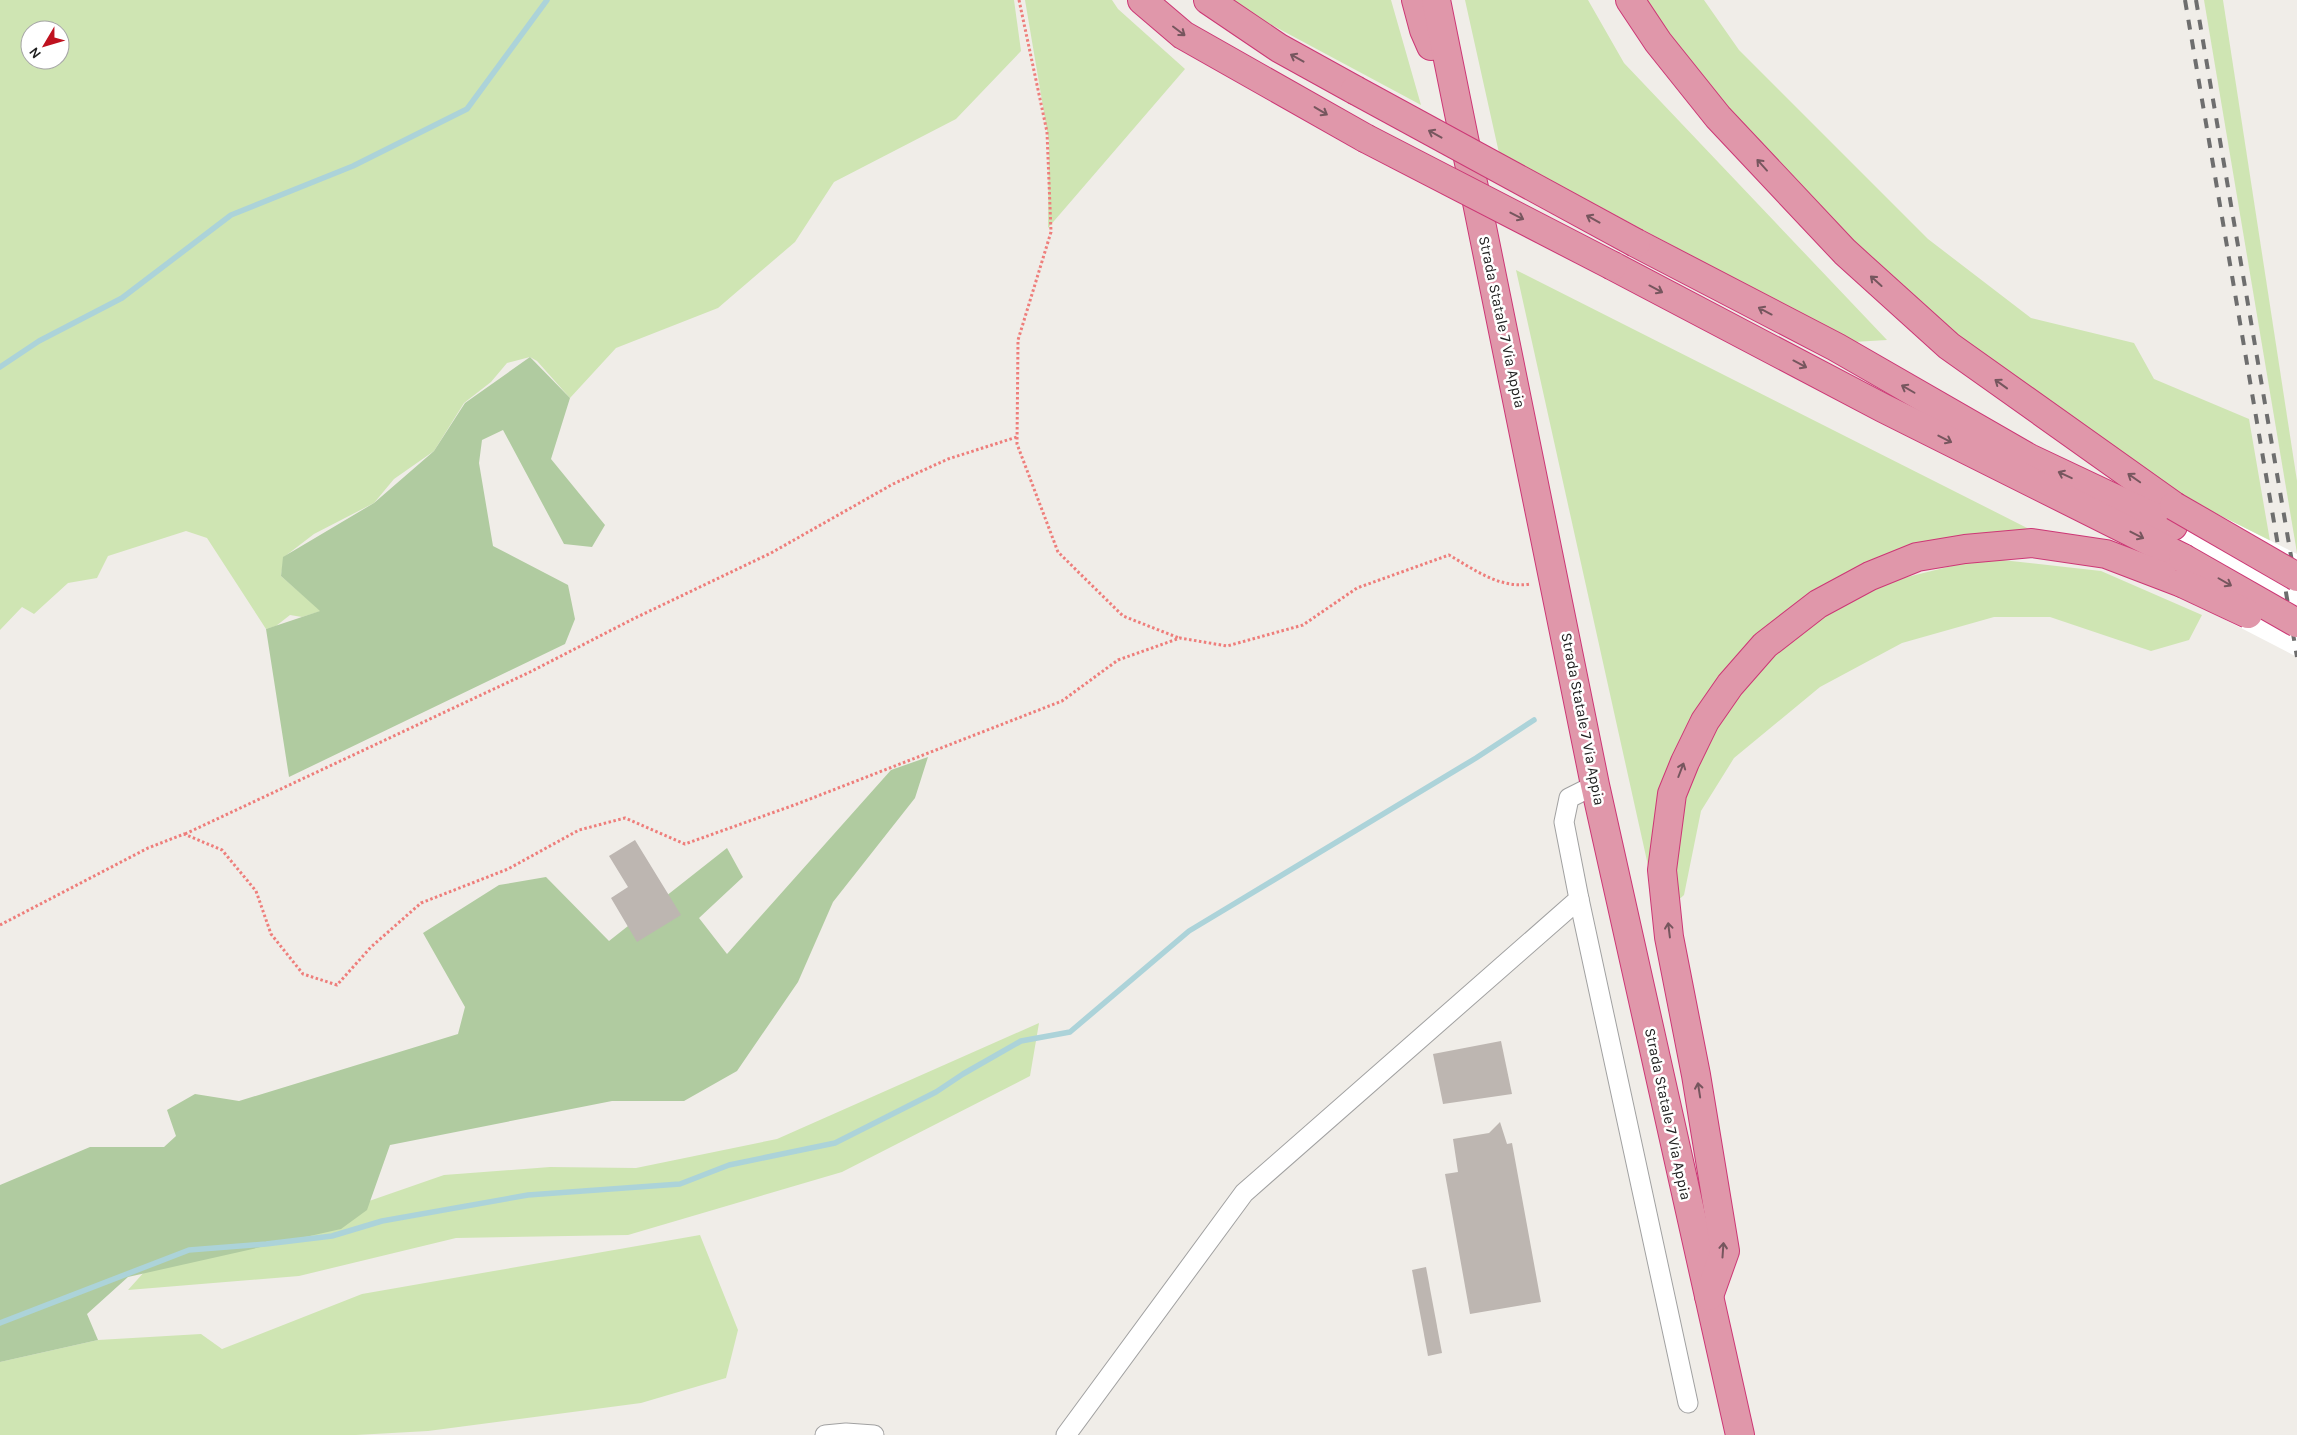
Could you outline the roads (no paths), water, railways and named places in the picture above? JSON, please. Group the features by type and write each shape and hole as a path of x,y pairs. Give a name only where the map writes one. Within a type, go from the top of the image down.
{"highway":[{"path":"1142,0 1183,35 1365,138 1883,408 2182,570 2297,637"},
{"path":"1208,0 1279,48 1354,90 1636,243 1836,348 2028,458 2174,516 2297,577"},
{"path":"1416,0 1424,30 1456,99"},
{"name":"Strada Statale 7 Via Appia","path":"1436,0 1595,785 1740,1435"},
{"path":"1630,0 1658,42 1718,116 1845,252 1949,346 2174,516 2297,588"},
{"path":"1709,1296 1725,1251 1696,1075 1670,937 1662,870 1672,794 1704,721 1730,685 1765,645 1818,604 1870,576 1917,557 1965,549 2032,543 2106,554 2182,570 2297,623"}],"street":[{"path":"1595,785 1569,798 1564,822 1688,1403"},
{"path":"1066,1435 1244,1193 1579,899"},
{"path":"825,1435 846,1433 874,1435"}],"waterway":[{"path":"0,367 39,341 122,298 231,215 353,166 467,109 547,0"},
{"path":"0,1323 189,1250 266,1244 332,1236 382,1221 528,1195 680,1184 729,1165 835,1143 936,1092 963,1074 1021,1041 1070,1032 1189,931 1476,758 1534,720"}],"railway":[{"path":"2185,0 2297,657"},
{"path":"2196,0 2297,591"}]}
